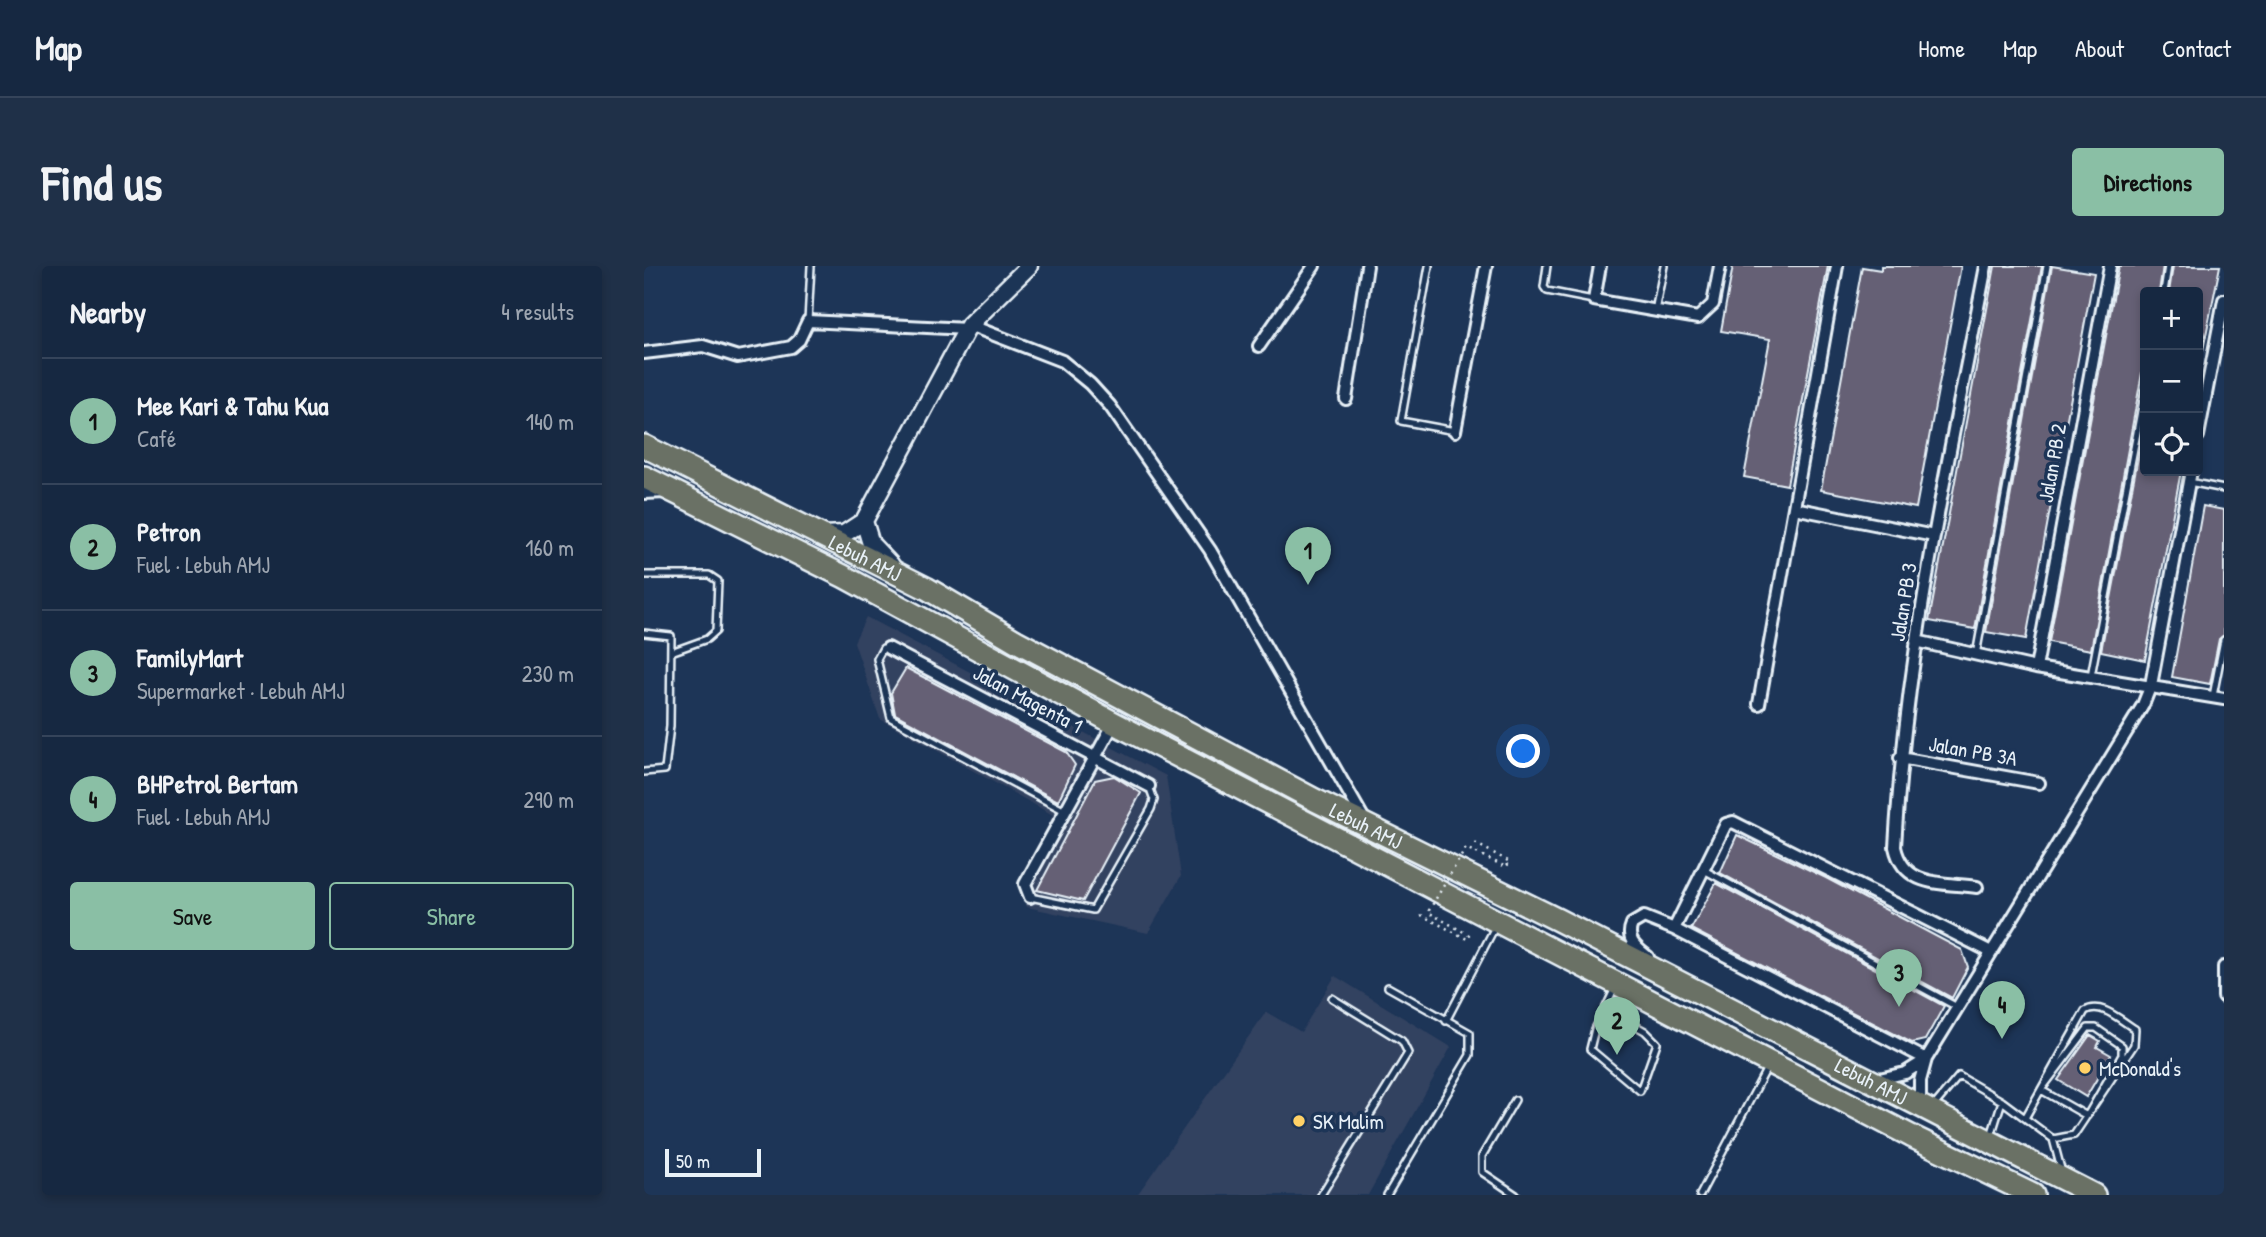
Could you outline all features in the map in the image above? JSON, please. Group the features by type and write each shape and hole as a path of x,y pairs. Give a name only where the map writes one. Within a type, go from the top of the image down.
{"highway":[{"name":"Lebuh AMJ","path":"644,446 905,577 1016,641 1368,826 2094,1195"},
{"name":"Lebuh AMJ","path":"644,477 843,576 1114,723 2033,1195"}],"street":[{"path":"821,535 844,534 864,521 968,327 1029,266"},
{"path":"1259,346 1314,266"},
{"path":"1346,400 1367,266"},
{"path":"1455,431 1486,266"},
{"path":"1600,266 1594,300 1691,318 1707,313 1713,304 1720,266"},
{"path":"1759,704 1837,266"},
{"name":"Jalan PB 3","path":"1977,887 1917,878 1905,871 1898,861 1895,846 1900,758 1916,641 1986,266"},
{"name":"Jalan PB 2","path":"2036,668 2110,266"},
{"path":"2202,413 2224,300"},
{"path":"644,353 703,346 738,357 791,347 799,340 808,321 968,327 1062,361 1090,384 1110,406 1210,550 1368,826"},
{"path":"1924,1110 1920,1081 1926,1059 2133,724 2151,685 2190,476"},
{"path":"644,492 672,492"},
{"path":"1794,508 1934,536"},
{"path":"864,521 871,544 905,577"},
{"path":"1916,641 2036,668 2219,698"},
{"name":"Jalan Magenta 1","path":"888,648 1149,786"},
{"path":"1030,897 1025,884 1114,723"},
{"name":"Jalan PB 3A","path":"1900,758 2039,783"},
{"path":"1674,929 1726,824 1733,822 1991,952"},
{"path":"1653,970 1649,958 1632,942 1632,924 1644,917 1674,929 1926,1059"},
{"path":"2224,967 2224,997"},
{"path":"1868,1080 1905,1073 1926,1059"}],"lane":[{"path":"808,321 811,266"},
{"path":"1429,266 1401,421 1455,431"},
{"path":"1547,266 1544,286 1546,291 1594,300"},
{"path":"1655,311 1664,266"},
{"path":"1976,654 2047,266"},
{"path":"2165,287 2168,266"},
{"path":"2091,676 2141,413"},
{"path":"2190,476 2224,489"},
{"path":"644,575 709,575 718,581 716,631 707,639 671,652"},
{"path":"644,633 671,636 670,726 665,770 644,772"},
{"path":"2219,698 2224,640"},
{"path":"888,648 883,648 877,659 891,719 1065,811"},
{"path":"1030,897 1093,911 1151,809 1154,800 1149,786"},
{"path":"1704,870 1957,1007"},
{"path":"1446,1021 1498,921"},
{"path":"1606,1007 1645,1031 1657,1043 1640,1091 1590,1049 1606,1007 1619,982"},
{"path":"1387,1195 1470,1055 1470,1033 1388,987"},
{"path":"1321,1195 1408,1053 1402,1041 1332,998"},
{"path":"2025,1118 2085,1011 2100,1007 2134,1029 2136,1037 2074,1135 2053,1139"},
{"path":"2041,1090 2080,1034 2088,1028 2096,1028 2119,1041 2122,1055 2087,1116"},
{"path":"1700,1195 1770,1062"},
{"path":"1924,1110 1959,1076 2002,1101 2053,1139 2056,1160 2066,1181"},
{"path":"2041,1090 2087,1116"},
{"path":"1515,1100 1482,1156 1482,1172 1516,1195"},
{"path":"1989,1142 2002,1101"}],"path":[{"path":"1421,915 1467,939 1469,935 1428,912 1466,848 1506,867 1510,862 1471,841"}],"shaded area":[{"path":"866,617 1166,776 1181,876 1148,933 1027,907 1018,886 1053,815 880,719 854,642"},
{"name":"SK Malim","path":"1335,976 1451,1047 1368,1195 1137,1195 1266,1012 1301,1032"}],"building":[{"path":"1733,266 1828,266 1787,485 1744,477 1770,339 1721,331"},
{"path":"1881,266 1961,266 1916,508 1821,490 1862,267 1881,270"},
{"path":"1995,266 2042,266 1975,629 1929,621"},
{"path":"2052,266 2094,273 2026,639 1986,632"},
{"path":"2119,266 2163,266 2160,287 2140,287 2140,384 2091,650 2049,642"},
{"path":"2173,266 2220,266 2203,350 2203,287 2170,287"},
{"path":"2140,447 2140,476 2180,476 2145,660 2101,651"},
{"path":"2203,506 2224,510 2224,635 2219,639 2210,684 2172,677"},
{"path":"906,668 1066,752 1075,765 1058,801 895,714 891,693"},
{"path":"1114,776 1141,793 1083,901 1037,890 1095,780"},
{"path":"1737,835 1826,878 1962,950 1968,967 1952,998 1720,873"},
{"path":"1716,883 1944,1006 1925,1040 1912,1043 1691,929"},
{"name":"McDonald's","path":"2090,1035 2100,1041 2097,1047 2111,1055 2086,1097 2058,1080"}],"place":[{"name":"Mee Kari & Tahu Kua","path":"1308,585"},
{"name":"FamilyMart","path":"1899,1007"},
{"name":"BHPetrol Bertam","path":"2002,1039"},
{"name":"Petron","path":"1617,1055"},
{"name":"McDonald's","path":"2085,1068"},
{"name":"SK Malim","path":"1299,1121"}]}
